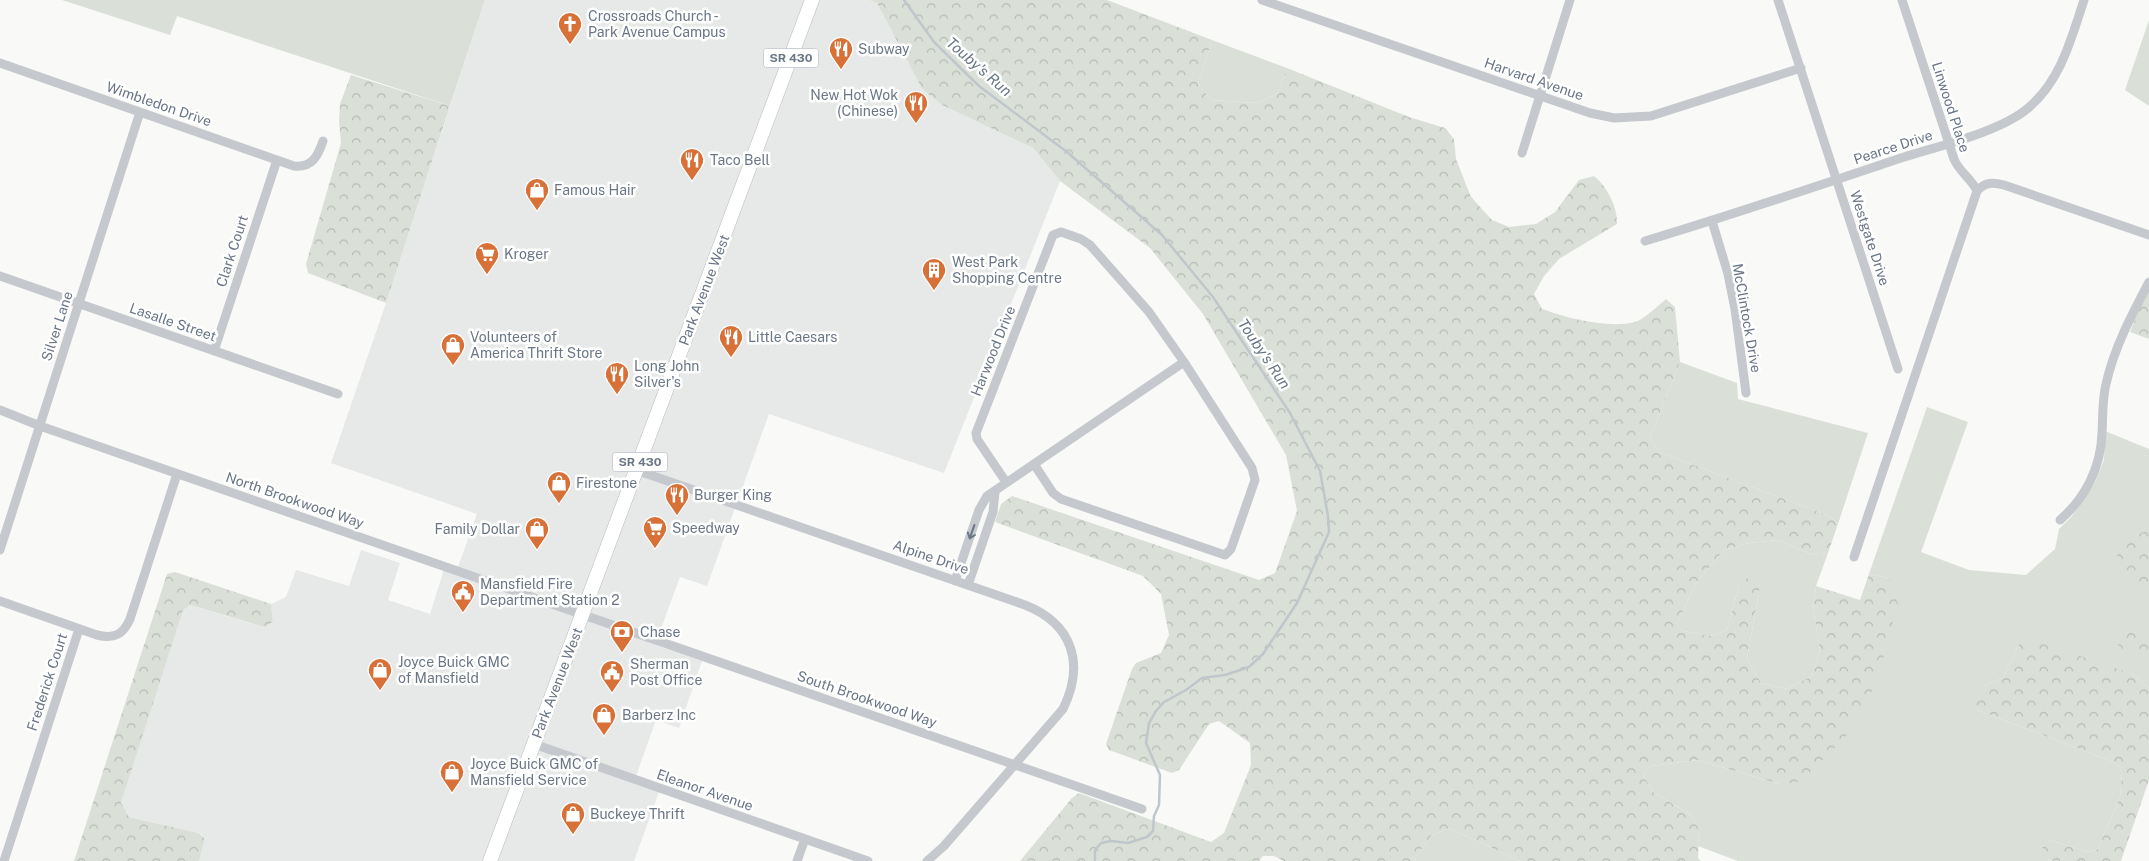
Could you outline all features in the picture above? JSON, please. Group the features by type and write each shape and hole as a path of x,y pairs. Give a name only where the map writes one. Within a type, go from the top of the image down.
{"main road":[{"name":"Park Avenue West","path":"490,861 812,0"}],"street":[{"name":"Harvard Avenue","path":"1262,0 1602,116 1637,118 1664,113 1801,68"},
{"path":"1522,153 1570,0"},
{"name":"Westgate Drive","path":"1778,0 1898,370"},
{"name":"Linwood Place","path":"1902,0 1956,165 1977,191"},
{"name":"Pearce Drive","path":"1644,241 1837,180 1948,143 2006,121 2026,110 2047,88 2061,65 2084,0"},
{"name":"Wimbledon Drive","path":"0,63 276,160 302,167 310,164 317,156 323,141"},
{"name":"Silver Lane","path":"0,550 140,112"},
{"name":"Clark Court","path":"214,351 276,160"},
{"path":"1854,557 1977,191 1986,184 2000,183 2146,234"},
{"name":"McClintock Drive","path":"1712,220 1728,274 1735,309 1746,393"},
{"name":"Harwood Drive","path":"1006,482 976,439 976,433 1050,244 1057,232 1061,232 1081,239 1090,245 1140,302 1184,362 1255,474 1255,480 1228,554 1220,554 1061,499 1054,493 1034,464"},
{"name":"Lasalle Street","path":"0,276 338,394"},
{"path":"2060,520 2077,502 2088,486 2097,465 2101,443 2103,398 2106,381 2119,344 2149,282"},
{"path":"955,580 979,510 987,496 996,492 1006,482 1184,362"},
{"name":"North Brookwood Way","path":"0,410 177,474 583,614"},
{"name":"Alpine Drive","path":"636,470 955,580 1041,612 1061,629 1069,643 1075,669 1074,680 1063,709 1014,765"},
{"name":"Frederick Court","path":"4,861 79,629 113,638 123,632 128,626 177,474"},
{"path":"968,585 993,512 996,492"},
{"path":"0,602 79,629"},
{"name":"South Brookwood Way","path":"583,614 1142,810"},
{"name":"Eleanor Avenue","path":"534,744 868,861"},
{"path":"926,861 944,846 1014,765"},
{"path":"797,861 805,839"}],"shaded area":[{"path":"485,0 869,0 877,3 922,89 942,105 1033,148 1060,181 944,473 769,414 707,586 680,577 655,645 702,661 679,728 656,720 636,776 634,784 659,792 634,861 199,861 205,839 200,833 129,817 121,803 182,610 189,605 264,627 273,622 271,604 286,597 296,570 349,586 361,550 400,563 388,600 430,614 446,563 458,567 477,514 331,463 386,303"}],"green space":[{"path":"62,0 485,0 450,106 177,16 170,35"},
{"path":"869,0 1107,0 1212,40 1198,84 1211,100 1257,103 1277,94 1287,68 1409,117 1445,128 1454,139 1456,159 1471,197 1492,220 1509,227 1536,224 1555,212 1579,180 1594,176 1603,185 1614,204 1617,224 1559,259 1544,276 1534,294 1542,309 1588,322 1624,324 1635,322 1642,318 1666,299 1675,307 1680,362 1650,438 1659,452 1830,516 1838,524 1828,553 1813,555 1778,540 1749,543 1724,550 1696,583 1677,624 1682,631 1713,636 1727,630 1739,586 1749,576 1760,588 1747,658 1761,683 1787,689 1812,676 1820,650 1813,609 1816,586 1860,600 1869,574 1889,578 1898,604 1876,684 1845,738 1800,782 1779,784 1698,760 1651,766 1643,775 1653,792 1691,815 1699,829 1698,858 1701,861 1520,861 1449,828 1431,836 1413,861 1284,861 1274,856 1263,856 1259,861 1020,861 1072,798 1079,793 1211,842 1224,833 1251,765 1250,743 1219,721 1209,724 1179,770 1172,773 1109,750 1106,744 1132,669 1136,663 1161,653 1169,635 1161,594 1143,576 995,522 1001,504 1012,496 1259,580 1275,573 1297,511 1286,455 1203,314 1150,248 1060,181 1033,148 942,105 922,89 877,3"},
{"path":"2149,20 2149,106 2125,90"},
{"path":"1212,40 1287,68 1277,94 1257,103 1211,100 1198,84"},
{"path":"351,75 450,106 386,303 308,273 306,264 341,143 340,104"},
{"path":"2149,291 2149,339 2130,332 2139,309"},
{"path":"1680,362 1737,383 1738,399 1868,433 1838,524 1830,516 1659,452 1650,438"},
{"path":"1927,407 1968,422 1921,552 1969,570 2026,575 2055,549 2059,529 2072,516 2095,482 2104,460 2105,431 2149,449 2149,688 2133,674 2019,644 2003,678 1984,686 1977,710 2116,763 2122,773 2120,798 2097,850 2088,852 2049,840 2048,859 2052,861 1738,861 1698,846 1699,829 1691,815 1653,792 1643,775 1651,766 1698,760 1779,784 1889,578 1869,574"},
{"path":"2149,530 2149,590 2140,587 2118,565 2117,551 2129,538"},
{"path":"1778,540 1813,555 1828,553 1816,586 1813,609 1820,650 1812,676 1787,689 1761,683 1747,658 1760,588 1739,586 1727,630 1713,636 1682,631 1677,624 1696,583 1724,550 1749,543"},
{"path":"175,572 271,604 273,622 264,627 190,605 183,610 121,803 129,817 199,833 205,839 199,861 74,861 167,574"},
{"path":"2149,631 2149,651 2127,653 2116,643 2123,633"},
{"path":"2035,641 2133,674 2149,688 2149,780 2121,861 2052,861 2048,859 2042,846 2049,840 2088,852 2097,850 2120,798 2122,773 2116,763 1977,710 1974,697 1984,686 2003,678 2019,644"},
{"path":"1449,828 1520,861 1413,861 1431,836"}],"waterway":[{"name":"Touby's Run","path":"904,0 934,42 979,86 1067,152 1162,235 1213,297 1290,413 1320,471 1329,532 1297,603 1263,654 1249,667 1225,675 1202,678 1186,690 1164,702 1156,711 1149,723 1146,743 1160,775 1159,805 1154,816 1153,831 1147,837 1128,843 1111,841 1101,843 1095,850 1095,861"}],"place":[{"name":"Crossroads Church - Park Avenue Campus","path":"570,45"},
{"name":"Subway","path":"841,70"},
{"name":"New Hot Wok (Chinese)","path":"916,124"},
{"name":"Taco Bell","path":"692,181"},
{"name":"Famous Hair","path":"537,211"},
{"name":"Kroger","path":"487,275"},
{"name":"West Park Shopping Centre","path":"934,291"},
{"name":"Little Caesars","path":"731,358"},
{"name":"Volunteers of America Thrift Store","path":"453,366"},
{"name":"Long John Silver's","path":"617,395"},
{"name":"Firestone","path":"559,504"},
{"name":"Burger King","path":"677,516"},
{"name":"Speedway","path":"655,549"},
{"name":"Family Dollar","path":"537,550"},
{"name":"Mansfield Fire Department Station 2","path":"463,613"},
{"name":"Chase","path":"622,653"},
{"name":"Joyce Buick GMC of Mansfield","path":"380,691"},
{"name":"Sherman Post Office","path":"612,693"},
{"name":"Barberz Inc","path":"604,736"},
{"name":"Joyce Buick GMC of Mansfield Service","path":"452,793"},
{"name":"Buckeye Thrift","path":"573,835"}]}
